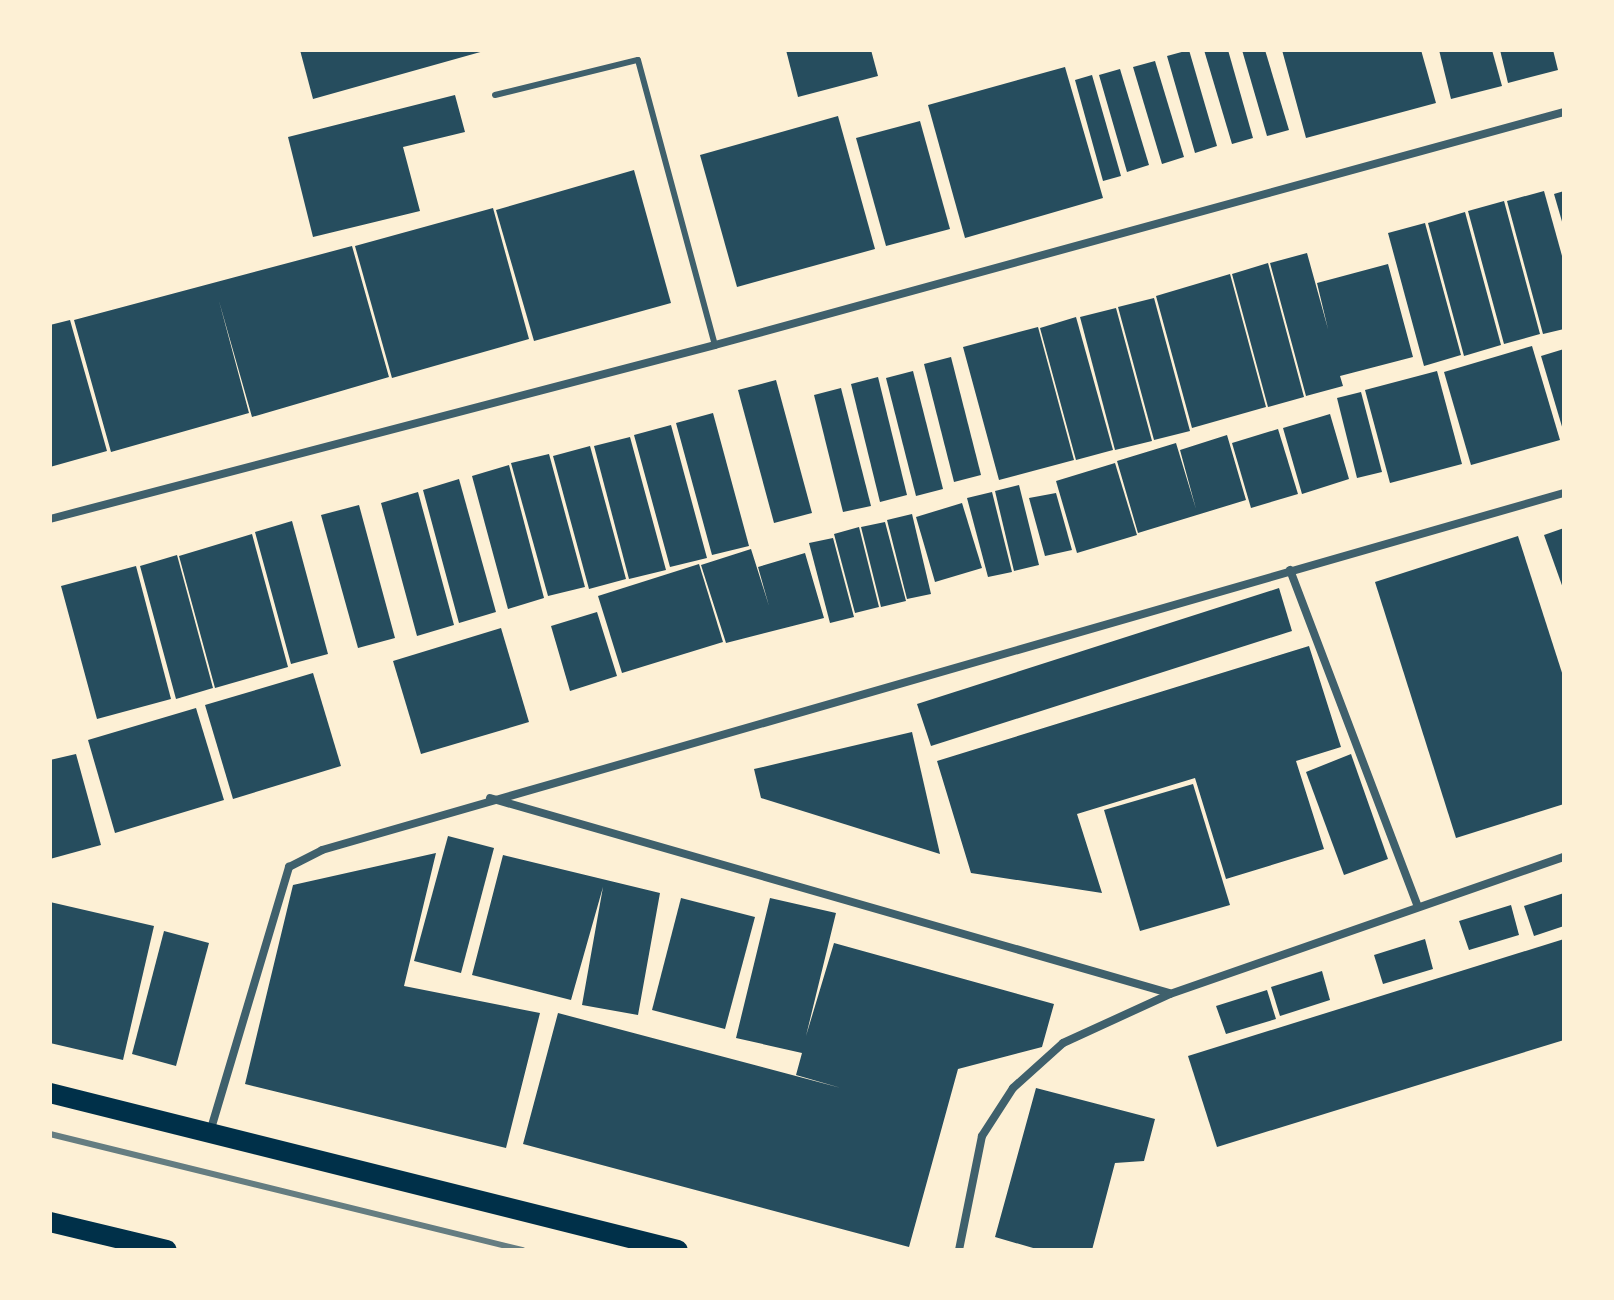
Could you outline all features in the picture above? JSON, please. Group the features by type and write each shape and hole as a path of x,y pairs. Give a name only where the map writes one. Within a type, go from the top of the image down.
{"main road":[{"path":"50,1093 678,1250"},
{"path":"50,1222 167,1250"}],"street":[{"path":"50,519 715,345 1564,112"},
{"path":"210,1133 289,867 322,850 489,798 1564,493"},
{"path":"1290,570 1418,907"},
{"path":"489,798 1170,994"},
{"path":"959,1250 982,1136 1013,1088 1063,1043 1170,994 1564,857"}],"lane":[{"path":"495,95 638,60 715,345"}],"building":[{"path":"300,50 484,50 484,51 313,99"},
{"path":"786,50 871,50 878,76 798,97"},
{"path":"1189,50 1217,146 1195,153 1167,56"},
{"path":"1204,50 1228,50 1253,138 1232,144"},
{"path":"1242,50 1265,50 1289,130 1267,136"},
{"path":"1282,50 1421,50 1436,103 1306,138"},
{"path":"1439,50 1492,50 1502,86 1451,99"},
{"path":"1500,50 1553,50 1558,70 1508,83"},
{"path":"1155,61 1184,157 1162,164 1133,67"},
{"path":"1065,67 1103,198 965,238 928,105"},
{"path":"1120,69 1149,165 1127,172 1099,75"},
{"path":"1092,75 1121,176 1103,181 1075,80"},
{"path":"455,95 465,132 403,147 420,211 313,237 288,137"},
{"path":"838,116 875,249 737,287 700,155"},
{"path":"920,121 950,229 886,246 856,138"},
{"path":"634,170 671,303 534,341 496,210"},
{"path":"1544,191 1564,263 1564,329 1543,334 1507,201"},
{"path":"1564,191 1564,225 1563,225 1554,194"},
{"path":"1504,201 1540,334 1504,344 1468,211"},
{"path":"493,208 529,339 392,378 355,246"},
{"path":"1465,212 1501,345 1464,356 1428,223"},
{"path":"1425,223 1461,355 1424,366 1388,233"},
{"path":"352,246 389,377 252,417 219,301 249,413 111,452 74,320"},
{"path":"1307,253 1328,329 1317,283 1388,264 1413,357 1340,376 1343,386 1306,396 1270,263"},
{"path":"1268,263 1304,397 1268,407 1232,274"},
{"path":"1230,274 1266,407 1192,428 1156,296"},
{"path":"1154,298 1190,431 1154,440 1118,307"},
{"path":"1116,308 1152,441 1115,450 1080,317"},
{"path":"1076,317 1113,450 1076,460 1040,328"},
{"path":"70,320 107,451 50,467 50,325"},
{"path":"1038,327 1074,460 999,480 963,347"},
{"path":"1532,346 1560,440 1471,465 1444,372"},
{"path":"1564,349 1564,430 1563,430 1541,356"},
{"path":"951,357 981,475 954,482 924,364"},
{"path":"913,371 943,489 916,496 886,378"},
{"path":"1437,371 1462,464 1390,483 1365,390"},
{"path":"878,377 907,495 880,502 851,384"},
{"path":"776,380 812,513 774,523 738,390"},
{"path":"841,388 871,506 843,512 814,395"},
{"path":"1361,392 1382,472 1357,478 1337,398"},
{"path":"713,413 749,546 712,555 676,423"},
{"path":"1330,414 1349,479 1302,494 1283,428"},
{"path":"671,425 707,558 670,567 634,435"},
{"path":"1278,429 1298,494 1251,508 1232,443"},
{"path":"1227,435 1246,500 1138,533 1117,461 1176,443 1196,509 1180,450"},
{"path":"630,437 666,570 629,579 594,446"},
{"path":"590,446 626,579 589,589 553,456"},
{"path":"549,454 585,587 548,596 511,463"},
{"path":"1115,463 1137,535 1077,553 1056,481"},
{"path":"509,465 544,598 508,609 472,476"},
{"path":"459,479 496,612 459,623 423,490"},
{"path":"1019,485 1039,565 1014,571 995,491"},
{"path":"418,492 454,625 417,636 381,503"},
{"path":"992,492 1012,572 988,577 967,498"},
{"path":"1056,493 1072,550 1045,556 1029,498"},
{"path":"962,503 982,568 935,582 916,517"},
{"path":"359,505 395,638 358,648 321,515"},
{"path":"912,514 931,594 907,599 887,520"},
{"path":"292,521 328,654 291,664 255,532"},
{"path":"885,522 906,601 881,607 861,527"},
{"path":"859,527 879,607 855,613 834,534"},
{"path":"1564,528 1564,591 1544,535"},
{"path":"252,534 288,667 215,688 179,556"},
{"path":"1518,536 1564,679 1564,804 1456,838 1375,582"},
{"path":"833,538 854,617 830,623 809,543"},
{"path":"751,549 769,606 758,567 805,553 824,618 726,643 701,565"},
{"path":"177,555 213,688 176,699 140,566"},
{"path":"699,564 723,642 622,673 598,596"},
{"path":"136,566 171,699 97,719 61,586"},
{"path":"1279,588 1292,631 931,746 917,704"},
{"path":"597,612 617,676 570,691 551,626"},
{"path":"501,628 529,722 421,754 393,661"},
{"path":"1309,646 1341,747 1296,761 1324,849 1226,879 1195,778 1077,814 1102,893 971,873 937,761"},
{"path":"313,673 341,766 233,799 205,705"},
{"path":"196,708 224,800 115,833 88,740"},
{"path":"912,732 940,854 761,798 754,769"},
{"path":"76,754 101,845 50,859 50,760"},
{"path":"1351,754 1388,859 1344,875 1306,772"},
{"path":"1193,784 1230,905 1140,931 1104,810"},
{"path":"448,836 494,848 461,973 414,961"},
{"path":"436,853 404,986 540,1013 506,1148 245,1084 293,885"},
{"path":"503,855 660,893 638,1015 582,1005 603,887 571,1000 472,975"},
{"path":"1564,893 1564,926 1534,936 1524,906"},
{"path":"681,898 755,917 725,1029 652,1010"},
{"path":"770,898 836,913 806,1036 834,943 1054,1004 1042,1047 958,1069 909,1247 523,1144 558,1013 841,1088 796,1075 802,1053 736,1038"},
{"path":"50,902 154,926 123,1060 50,1043"},
{"path":"1511,905 1519,935 1469,950 1459,921"},
{"path":"164,931 209,943 176,1066 132,1054"},
{"path":"1425,939 1433,969 1383,984 1374,955"},
{"path":"1564,939 1564,1040 1217,1147 1188,1056"},
{"path":"1322,971 1330,1000 1280,1016 1271,987"},
{"path":"1267,990 1276,1019 1226,1034 1216,1006"},
{"path":"1036,1088 1155,1119 1144,1161 1115,1163 1092,1250 1040,1250 995,1237"}],"railway":[{"path":"50,1134 523,1250"}]}
